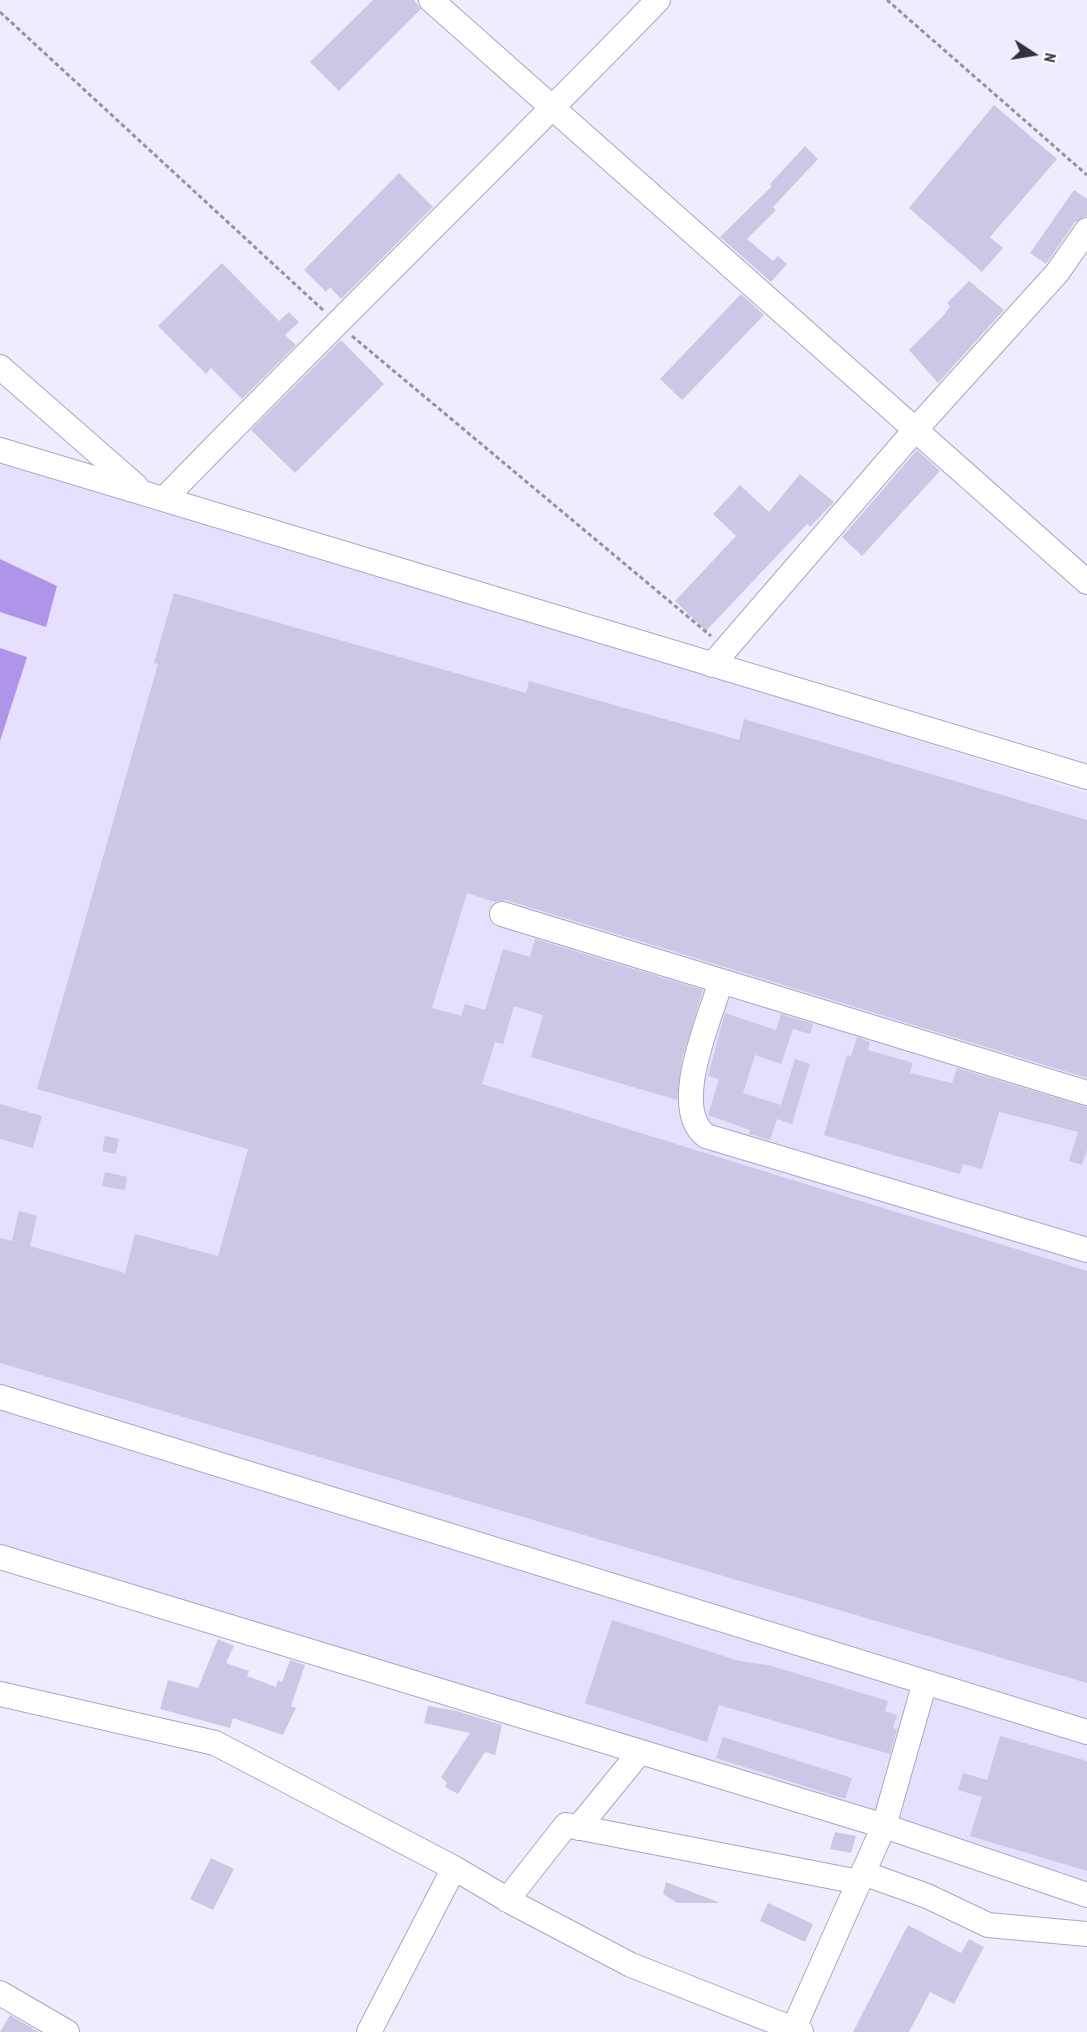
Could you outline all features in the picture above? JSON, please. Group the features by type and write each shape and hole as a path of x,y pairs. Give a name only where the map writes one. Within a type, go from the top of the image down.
{"street":[{"path":"431,0 551,109 1087,582"},
{"path":"153,495 335,322 658,0"},
{"path":"719,657 915,430 1058,273 1087,230"},
{"path":"0,367 153,495"},
{"path":"0,450 719,657 1087,777"},
{"path":"502,914 1087,1093"},
{"path":"721,981 689,1088 693,1119 706,1136 1087,1250"},
{"path":"0,1397 1087,1732"},
{"path":"0,1557 884,1826 1087,1895"},
{"path":"0,1694 215,1743 454,1868 507,1900 631,1965 795,2031 884,1826 925,1682"},
{"path":"578,1828 640,1752"},
{"path":"507,1900 566,1825 861,1877 927,1896 988,1925 1087,1934"},
{"path":"369,2032 454,1868"},
{"path":"0,1993 67,2032"}],"path":[{"path":"887,0 1087,175"},
{"path":"0,12 335,322 719,657"}],"shaded area":[{"path":"0,455 1087,793 1087,1891 0,1551"},
{"path":"0,559 57,586 46,627 0,612"},
{"path":"0,648 27,657 0,741"}],"building":[{"path":"373,0 414,0 421,9 339,91 310,62"},
{"path":"994,105 1057,159 990,237 1003,248 982,272 909,208"},
{"path":"805,146 818,159 773,207 776,210 747,239 773,261 778,256 787,264 771,282 720,237 772,186 770,184"},
{"path":"399,173 433,207 341,299 330,287 326,292 304,270"},
{"path":"1074,190 1087,199 1087,216 1075,222 1046,264 1030,253"},
{"path":"222,263 279,321 289,312 299,322 285,335 296,345 242,399 211,368 206,374 158,326"},
{"path":"969,281 1004,310 938,383 909,350 944,315 950,306 947,303"},
{"path":"741,294 764,315 682,400 660,379"},
{"path":"341,340 384,384 295,473 251,430"},
{"path":"917,450 940,471 862,556 842,537"},
{"path":"800,474 834,502 810,527 807,524 706,631 675,601 736,536 713,514 740,485 769,512"},
{"path":"174,593 526,693 529,681 739,740 744,719 1087,820 1087,1078 506,900 495,902 467,893 432,1008 461,1016 465,1004 485,1010 503,949 530,957 535,939 703,990 682,1059 677,1100 531,1057 543,1015 514,1006 503,1044 495,1042 482,1084 1087,1271 1087,1683 0,1363 0,1238 12,1241 19,1211 37,1216 30,1246 125,1273 135,1234 218,1256 248,1149 37,1089 158,664 154,663"},
{"path":"725,1013 776,1030 781,1014 813,1024 810,1034 793,1029 781,1064 755,1055 743,1093 781,1105 795,1059 810,1064 792,1124 777,1119 770,1140 749,1134 750,1130 708,1115 719,1079 708,1076"},
{"path":"857,1037 870,1042 868,1050 913,1063 910,1073 952,1083 957,1068 1087,1107 1087,1150 1082,1165 1069,1161 1078,1132 999,1112 982,1169 963,1164 960,1174 824,1135 847,1055 851,1056"},
{"path":"0,1104 42,1116 33,1148 0,1139"},
{"path":"105,1136 119,1139 116,1154 102,1151"},
{"path":"105,1172 127,1177 125,1190 102,1186"},
{"path":"612,1620 739,1661 768,1665 888,1701 885,1711 897,1715 893,1728 897,1729 890,1754 719,1705 707,1742 585,1703"},
{"path":"218,1639 234,1646 226,1663 249,1671 247,1676 276,1687 278,1680 282,1682 290,1660 305,1665 291,1706 296,1708 283,1735 233,1718 230,1728 160,1709 168,1680 198,1688"},
{"path":"428,1706 457,1711 502,1725 495,1755 485,1752 458,1794 445,1787 447,1783 441,1777 470,1733 424,1723"},
{"path":"1000,1736 1087,1761 1087,1871 970,1836 982,1797 958,1790 963,1773 987,1780"},
{"path":"723,1737 852,1778 845,1799 716,1758"},
{"path":"835,1832 856,1836 851,1853 830,1849"},
{"path":"211,1858 234,1869 213,1910 190,1899"},
{"path":"666,1882 718,1903 677,1903 663,1894"},
{"path":"768,1903 813,1924 805,1942 760,1921"},
{"path":"908,1925 961,1953 969,1939 984,1947 954,2004 930,1992 909,2032 853,2032"},
{"path":"10,2015 39,2032 0,2032"}]}
